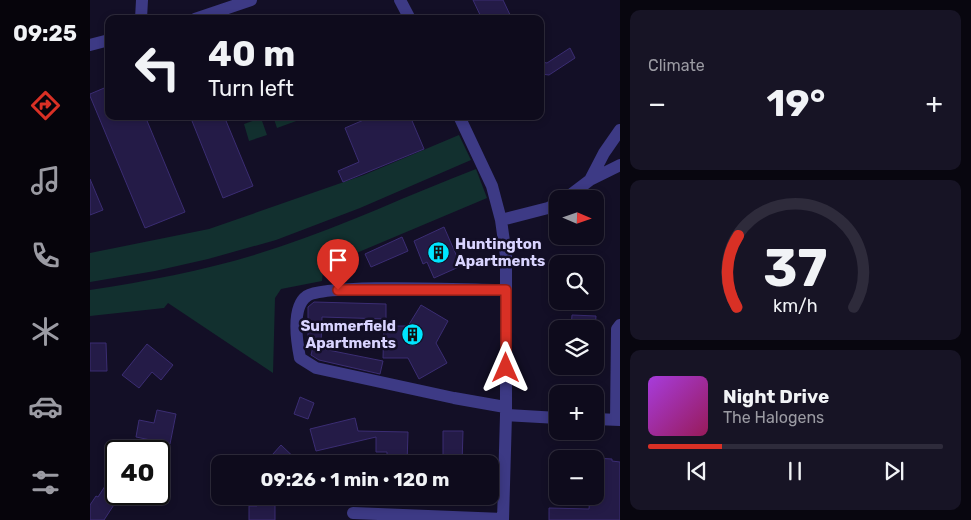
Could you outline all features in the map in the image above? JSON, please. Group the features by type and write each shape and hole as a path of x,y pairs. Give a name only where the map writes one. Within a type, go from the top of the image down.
{"street":[{"path":"141,15 142,0"},
{"path":"207,15 251,0"},
{"path":"400,0 408,15"},
{"path":"90,45 105,41"},
{"path":"353,513 503,519 506,411 506,256 501,220 492,186 461,120"},
{"path":"590,180 604,153 620,130"},
{"path":"577,190 590,180 620,165"},
{"path":"501,220 549,208"},
{"path":"506,290 368,289 320,292 306,296 298,309 296,337 300,358 316,368 506,411 549,417"},
{"path":"604,419 618,420 617,329 620,325"}],"green space":[{"path":"262,120 267,135 249,141 244,124"},
{"path":"274,120 299,120 277,128"},
{"path":"459,135 471,160 360,208 276,240 208,259 155,271 90,282 90,253 209,229 364,175"},
{"path":"476,169 487,198 335,262 323,271 322,281 281,289 275,298 273,373 168,303 164,308 90,316 90,290 185,273 256,254 329,229"}],"building":[{"path":"473,0 503,0 510,15 480,15"},
{"path":"570,48 575,58 549,75 544,74 544,62 547,63"},
{"path":"105,88 105,120 147,120 185,212 145,228 90,94"},
{"path":"192,120 226,120 253,186 223,198"},
{"path":"364,120 412,120 424,149 343,182 338,171 359,162 345,128"},
{"path":"90,179 103,210 90,215"},
{"name":"Huntington Apartments","path":"444,227 461,266 434,278 427,262 423,264 414,241"},
{"path":"402,237 408,251 371,267 365,254"},
{"path":"314,302 386,304 386,319 322,317 321,345 308,345 308,307"},
{"name":"Summerfield Apartments","path":"421,305 448,321 436,343 447,363 419,379 408,358 383,358 384,326 408,326"},
{"path":"572,315 596,316 596,320 572,320"},
{"path":"90,343 106,343 107,371 90,371"},
{"path":"147,344 173,365 161,380 152,372 139,388 122,375"},
{"path":"313,347 383,361 380,374 319,360 311,355"},
{"path":"300,397 314,403 308,419 294,414"},
{"path":"157,410 176,414 170,444 170,440 151,440 136,437 139,420 154,423"},
{"path":"355,418 358,431 408,432 407,455 387,455 387,452 376,452 376,437 316,451 310,429"},
{"path":"443,431 463,431 462,455 443,455"},
{"path":"281,445 292,455 272,455"},
{"path":"604,459 620,462 620,520 549,520 549,508 589,509 589,505 604,505"},
{"path":"105,486 105,505 114,505 104,520 90,520 90,505 96,496 98,497"},
{"path":"275,505 275,520 249,520 249,506"}],"place":[{"name":"Huntington Apartments","path":"439,253"},
{"name":"Summerfield Apartments","path":"412,335"}],"route":[{"path":"338,290 506,290 506,368"}]}
